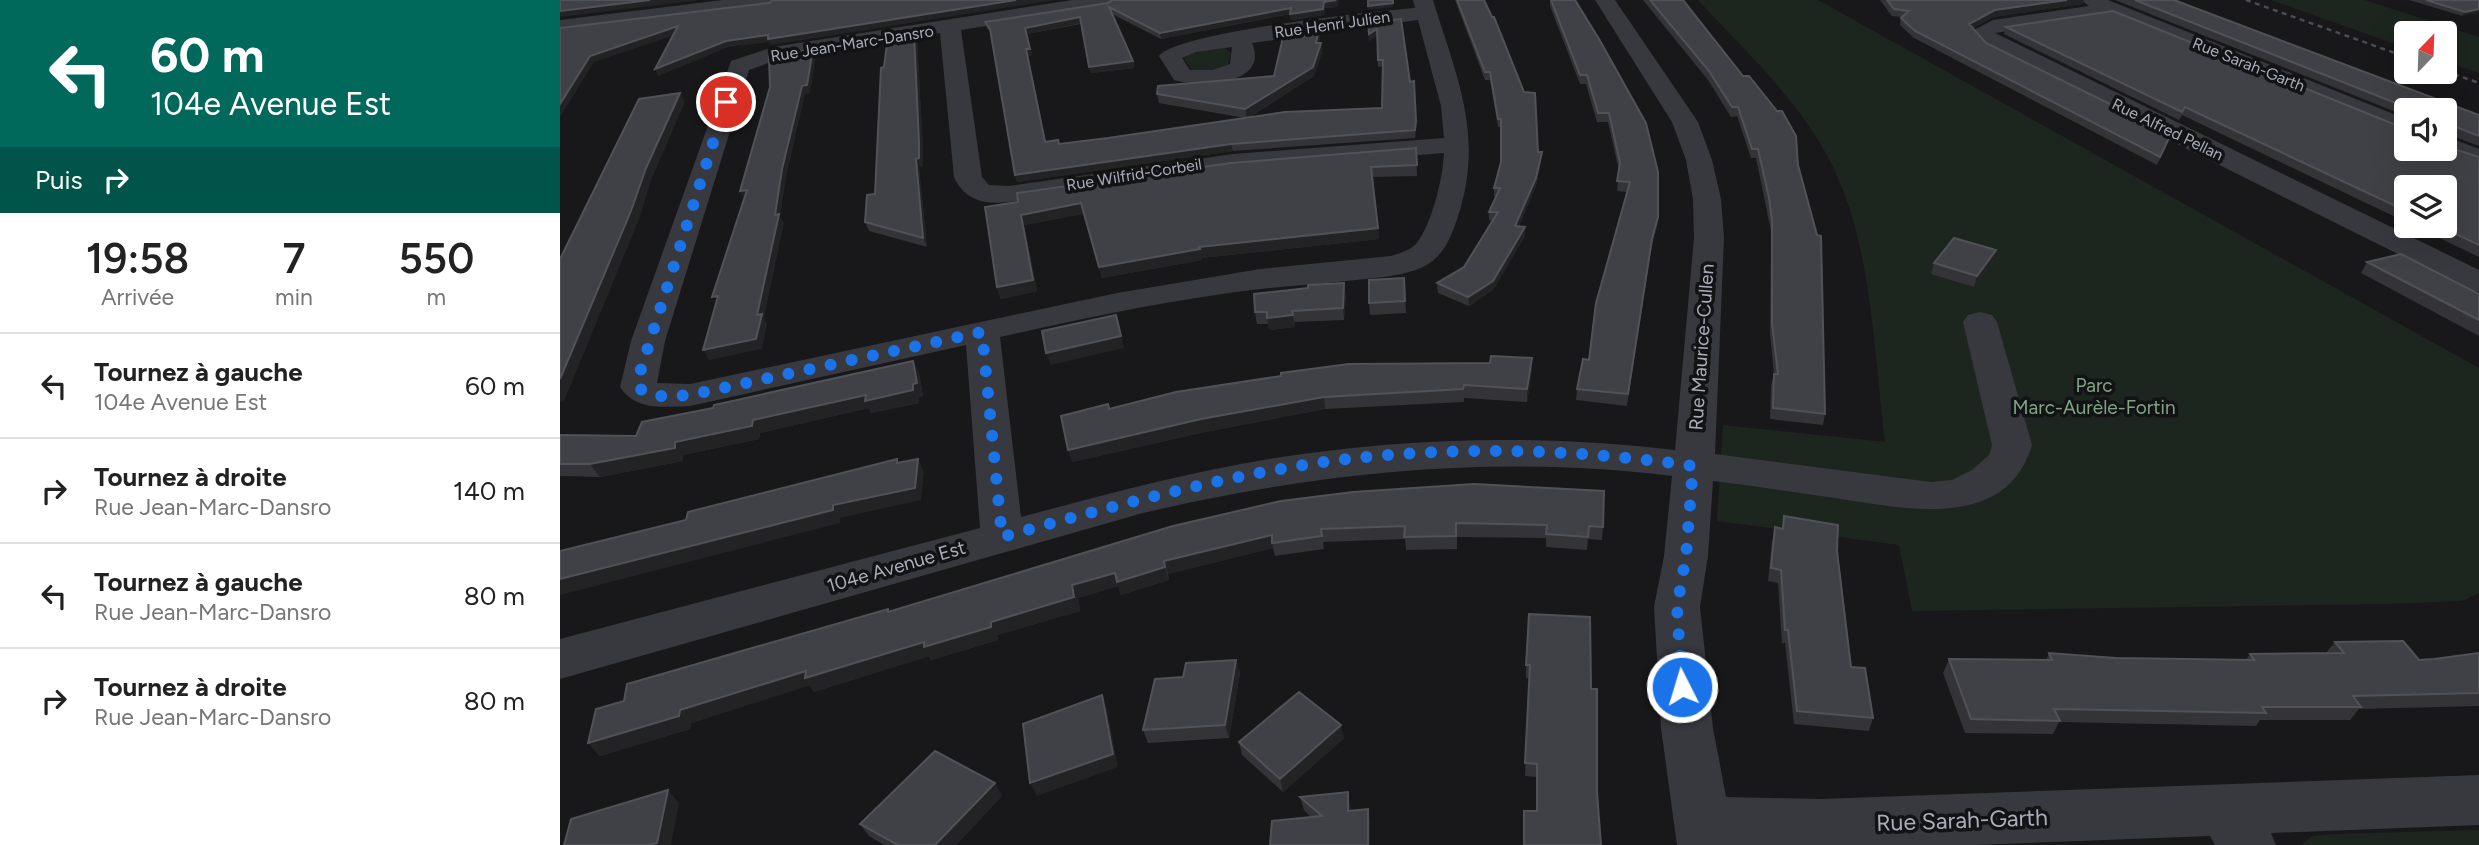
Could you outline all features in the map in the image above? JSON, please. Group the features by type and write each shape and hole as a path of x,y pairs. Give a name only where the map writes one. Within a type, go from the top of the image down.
{"street":[{"path":"560,26 771,0"},
{"name":"Rue Jean-Marc-Dansro","path":"1109,0 950,28 774,54 739,66 637,382 642,391 654,396 690,395 1191,289 1411,262 1426,252 1438,229 1454,185 1459,145 1454,100 1425,7"},
{"name":"Rue Maurice-Cullen","path":"1612,1 1685,122 1705,184 1708,251 1686,556 1677,607 1687,728 1703,833"},
{"name":"Rue Sarah-Garth","path":"2102,4 2394,123"},
{"name":"Rue Alfred Pellan","path":"2102,4 1993,26 1981,32 1993,43 2479,282"},
{"name":"Rue Henri Julien","path":"1237,39 1425,7"},
{"name":"Rue Wilfrid-Corbeil","path":"950,28 968,177 974,189 985,194 1009,194 1149,171 1257,158 1459,145"},
{"path":"2457,149 2479,158"},
{"name":"104e Avenue Est","path":"560,659 1205,484 1373,456 1532,451 1693,466 1913,495 1956,493 1983,482 2001,467 2012,445 1980,321"},
{"path":"982,332 1002,537"},
{"name":"Rue Sarah-Garth","path":"1703,833 1821,825 2236,827 2479,800"}],"green space":[{"name":"Parc Marc-Aurèle-Fortin","path":"1698,0 1818,0 2479,368 2479,593 2462,601 2388,604 1912,611 1899,545 1717,521 1723,425 1885,442 1863,265 1856,230 1832,165 1788,98"},
{"path":"2271,0 2365,0 2430,21 2394,21 2394,44"},
{"path":"2457,30 2479,37 2479,73 2457,65"},
{"path":"1225,48 1231,53 1228,66 1220,70 1192,70 1184,58 1197,51"},
{"path":"2479,830 2479,845 2301,845 2312,836 2334,834"}],"building":[{"path":"560,0 650,0 560,11"},
{"path":"773,0 1016,0 768,39 768,35 726,41 655,69 678,26 590,56 560,104 560,28 769,3"},
{"path":"1112,0 1336,0 1324,2 1323,9 1290,14 1291,8 1160,33 1109,7 1133,61 1089,67 1080,17 1025,28 1030,49 1026,49 1045,142 1058,140 1059,144 1108,138 1285,112 1382,108 1383,60 1378,60 1377,29 1369,34 1368,23 1401,19 1410,82 1414,81 1415,130 1231,144 1015,175 990,29 985,22 1108,3"},
{"path":"1368,0 1393,0 1393,3 1368,6"},
{"path":"1457,0 1484,0 1494,17 1524,92 1535,93 1538,152 1542,152 1536,178 1515,226 1525,227 1493,281 1468,297 1437,283 1464,267 1498,212 1489,212 1500,188 1494,188 1501,162 1501,119 1498,119 1490,72 1485,72"},
{"path":"1551,0 1575,0 1646,123 1658,172 1658,217 1652,239 1628,394 1577,389 1583,359 1589,360 1596,303 1630,182 1617,181 1620,163 1609,113 1598,113 1587,75 1580,75"},
{"path":"1650,0 1683,0 1743,76 1749,76 1777,111 1782,111 1796,136 1798,165 1817,235 1821,236 1825,414 1773,408 1774,374 1778,374 1772,323 1772,221 1758,149 1752,149 1738,107 1732,107 1709,71"},
{"path":"1887,0 2067,0 1995,10 1969,24 1986,43 2171,134 2160,157 1915,31 1901,18 1909,11 1894,9"},
{"path":"2135,0 2174,0 2434,98 2394,98 2394,102"},
{"path":"2426,0 2479,0 2479,9 2465,12"},
{"path":"2113,11 2394,124 2394,161 2457,161 2457,150 2479,157 2479,245 2457,235 2457,175 2394,175 2394,205 2185,107 2182,112 2006,27"},
{"path":"1319,28 1316,43 1321,43 1313,67 1245,109 1157,94 1158,86 1274,76 1284,33"},
{"path":"914,32 919,143 919,158 916,159 923,238 865,222 867,195 875,194 881,68 884,67 888,36"},
{"path":"813,49 807,85 802,86 782,169 775,215 779,214 757,315 762,314 756,339 703,350 718,296 712,297 747,190 740,191 770,87 769,57"},
{"path":"680,93 646,168 631,211 560,379 560,259 639,99"},
{"path":"2457,107 2479,115 2479,136 2457,127"},
{"path":"1416,148 1417,165 1371,167 1378,228 1199,247 1200,249 1099,267 1081,203 1021,215 1033,280 997,287 985,207 1018,202 1017,193 1231,163"},
{"path":"1954,238 1996,250 1977,276 1934,263"},
{"path":"2401,254 2479,294 2479,320 2367,262"},
{"path":"1404,278 1405,301 1369,303 1369,280"},
{"path":"1344,283 1343,308 1292,311 1293,315 1267,318 1267,312 1255,312 1254,294 1308,288 1308,285"},
{"path":"1116,315 1121,336 1046,353 1042,331"},
{"path":"1491,356 1532,358 1527,389 1464,385 1463,389 1324,397 1201,419 1068,450 1061,416 1108,404 1109,409 1176,392 1281,376 1281,373 1349,364 1490,363"},
{"path":"913,361 917,383 913,384 913,390 865,401 866,395 753,420 752,426 675,442 675,448 590,464 560,464 560,435 636,436 642,422"},
{"path":"897,459 897,463 918,459 915,488 833,505 833,510 560,579 560,551 686,520 688,512"},
{"path":"1474,484 1604,491 1603,527 1589,526 1588,537 1546,534 1547,525 1456,523 1456,536 1404,537 1405,526 1321,529 1322,536 1272,543 1272,535 1164,561 1165,567 1117,582 1115,573 1072,585 1074,597 991,622 991,627 924,647 924,642 805,678 806,671 680,710 679,716 588,743 596,709 624,701 627,684 888,609 888,612 1173,526 1281,501 1353,492"},
{"path":"1784,516 1838,525 1837,551 1851,667 1865,668 1873,718 1797,711 1788,630 1785,630 1781,570 1771,568 1775,527 1783,529"},
{"path":"1529,614 1590,617 1591,689 1597,689 1597,792 1601,845 1524,845 1524,811 1537,811 1537,764 1525,763 1530,665 1526,665"},
{"path":"2403,641 2419,660 2479,653 2479,693 2353,696 2361,707 2262,707 2266,713 2054,709 2060,721 1971,719 1949,659 2052,660 2049,653 2116,658 2254,660 2250,654 2344,653 2335,642"},
{"path":"1236,660 1225,725 1143,730 1155,679 1183,677 1186,663"},
{"path":"1299,692 1341,725 1280,779 1239,742"},
{"path":"1102,695 1113,754 1030,783 1023,724"},
{"path":"935,751 995,783 935,845 898,845 860,824"},
{"path":"668,790 657,843 564,845 571,819"},
{"path":"1348,792 1348,811 1368,809 1368,845 1270,845 1272,821 1322,816 1300,797"}],"railway":[{"path":"2246,0 2394,53"},
{"path":"2457,75 2479,83"}],"route":[{"path":"726,102 648,341 637,382 642,391 665,397 690,395 982,332 1002,537 1205,484 1256,473 1373,456 1451,451 1532,451 1622,457 1693,466 1686,556 1677,607 1682,687"}]}
